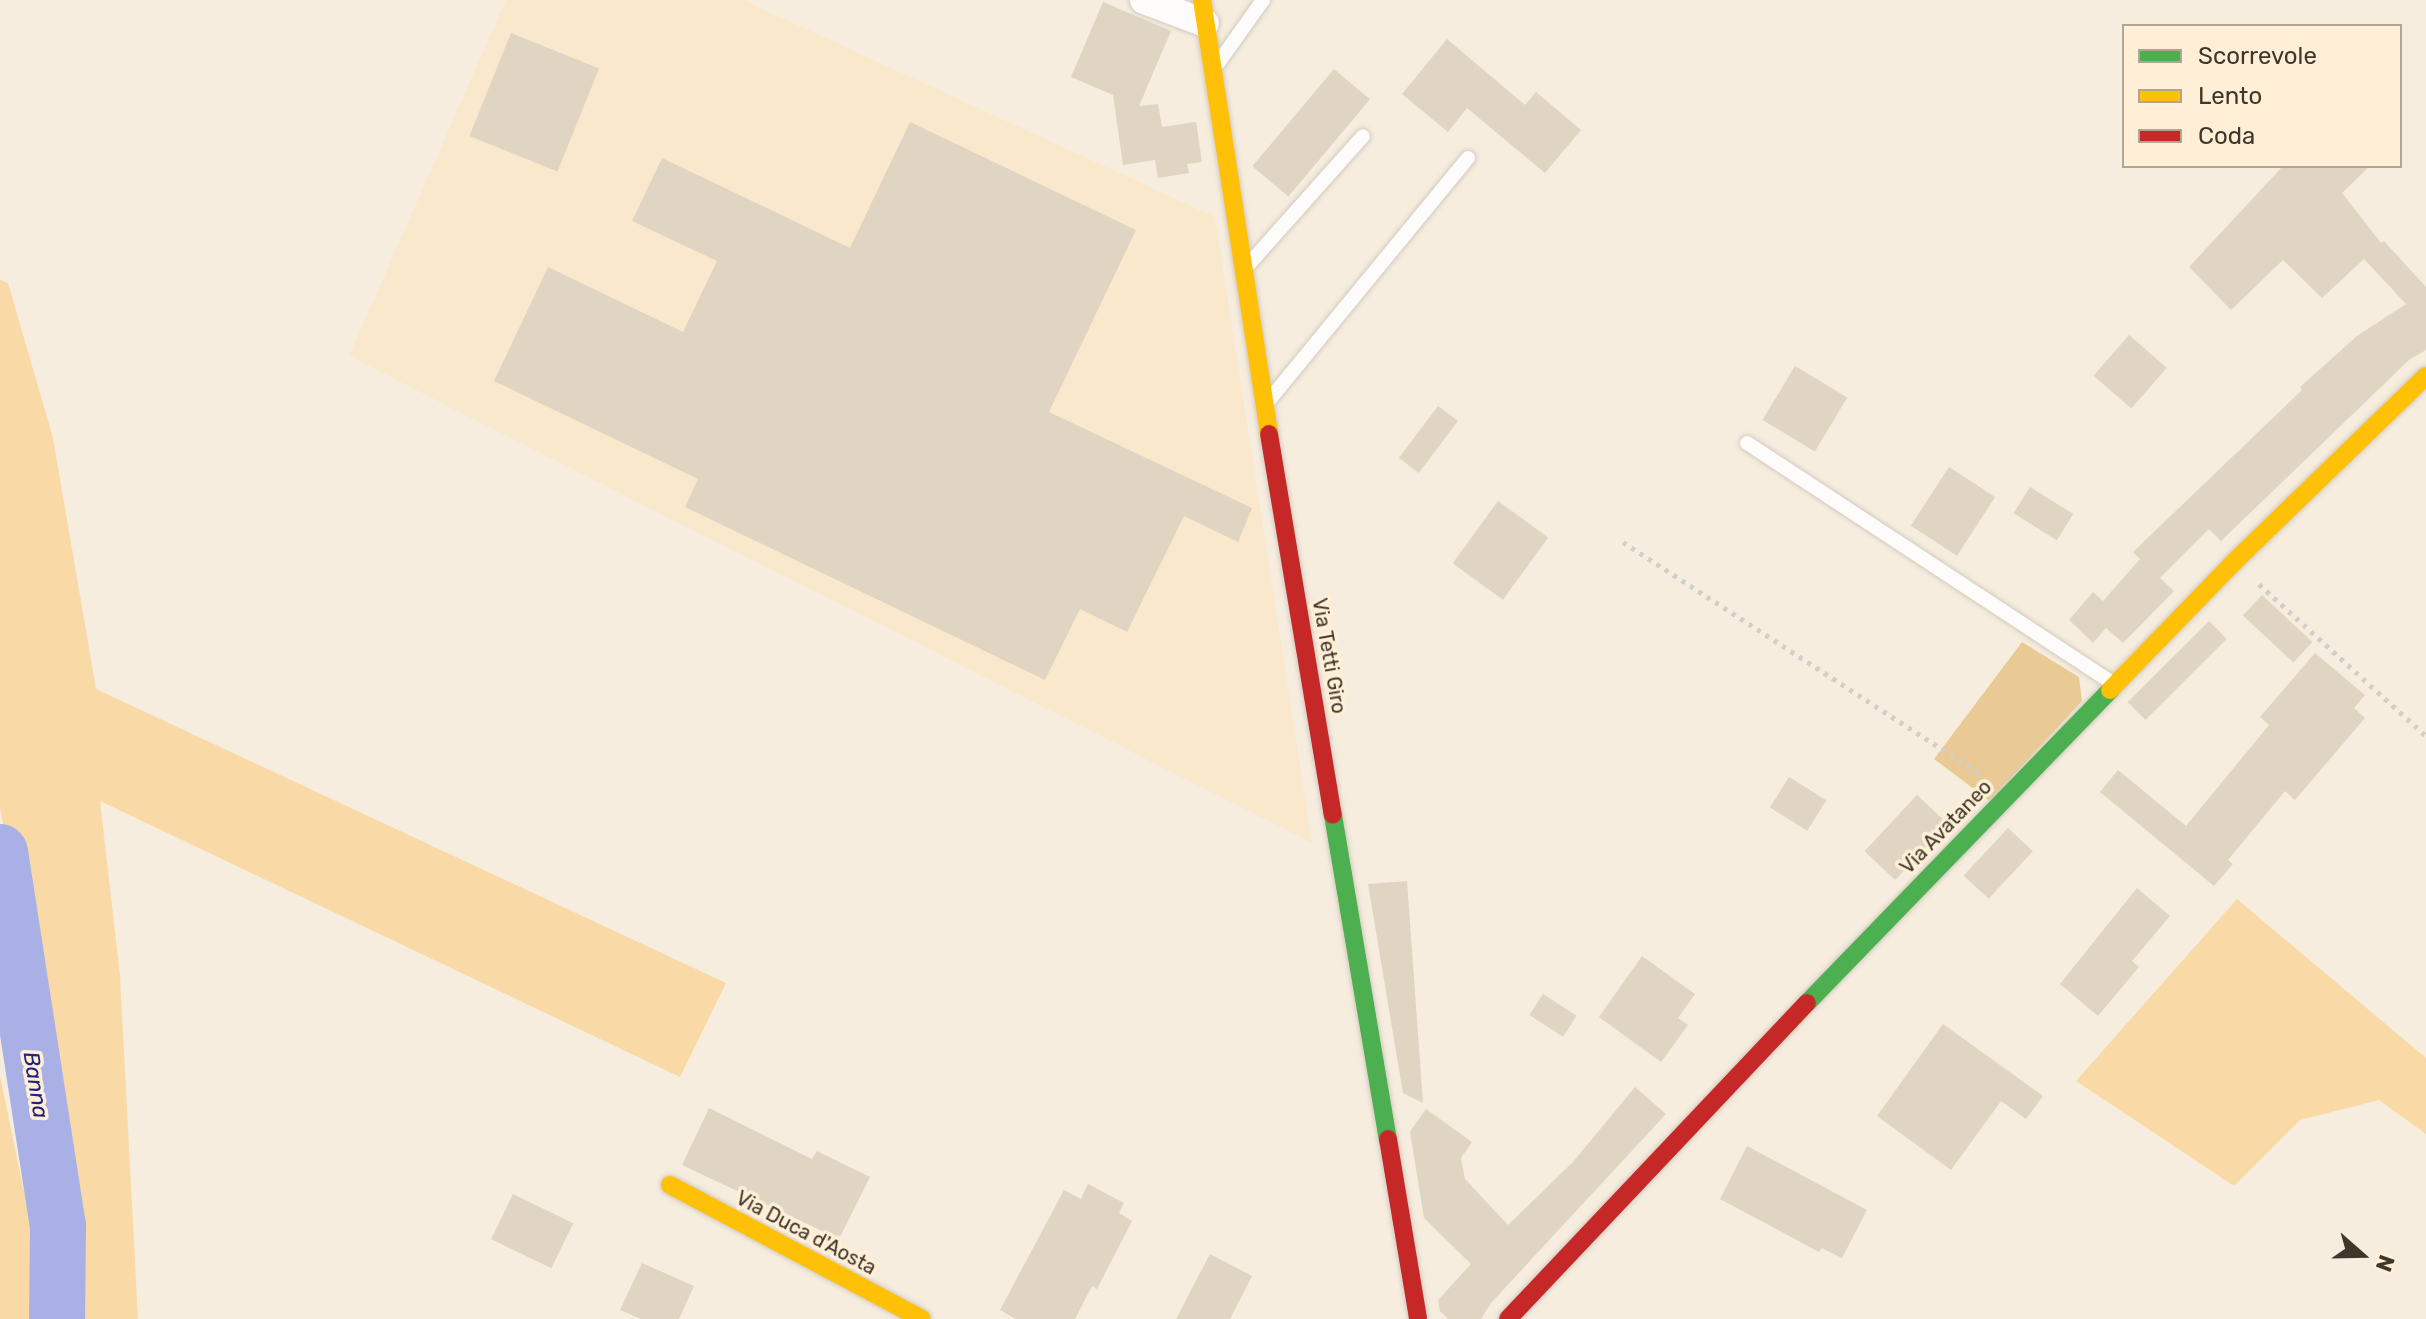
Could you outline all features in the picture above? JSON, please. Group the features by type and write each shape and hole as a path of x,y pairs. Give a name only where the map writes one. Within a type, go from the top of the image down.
{"street":[{"path":"1144,0 1203,12"},
{"name":"Via Tetti Giro","path":"1203,12 1265,406 1418,1319"},
{"name":"Via Avataneo","path":"1508,1319 2234,562 2426,376"},
{"name":"Via Duca d'Aosta","path":"670,1185 922,1319"}],"lane":[{"path":"1213,71 1263,0"},
{"path":"1244,271 1363,136"},
{"path":"1265,406 1468,158"},
{"path":"1747,443 2115,685"}],"path":[{"path":"1623,542 2010,793"},
{"path":"2234,562 2426,736"}],"shaded area":[{"path":"506,0 743,0 1215,217 1312,843 349,356"},
{"path":"0,280 8,283 53,438 96,689 726,983 680,1077 100,801 120,976 138,1319 74,1319 65,1136 0,808"},
{"path":"2022,642 2079,677 2082,701 1990,801 1934,759"},
{"path":"2237,899 2426,1058 2426,1134 2379,1100 2300,1120 2234,1186 2076,1081"},
{"path":"0,1076 35,1246 35,1319 0,1319"}],"building":[{"path":"1103,2 1171,31 1139,106 1158,104 1162,127 1196,122 1202,162 1187,164 1189,173 1158,178 1155,160 1123,165 1113,95 1071,77"},
{"path":"511,33 599,69 558,172 469,136"},
{"path":"1447,39 1525,105 1536,92 1581,130 1545,173 1467,108 1448,132 1402,94"},
{"path":"1334,69 1370,99 1288,196 1252,166"},
{"path":"910,122 1136,230 1049,412 1252,508 1238,542 1184,516 1127,632 1080,609 1045,680 685,507 698,479 494,381 548,267 683,332 717,261 632,221 662,158 850,248"},
{"path":"2281,168 2368,168 2342,193 2381,243 2384,241 2426,287 2426,350 2410,359 2221,541 2209,529 2160,578 2174,591 2123,643 2106,628 2093,643 2069,620 2093,592 2103,601 2140,559 2133,552 2302,390 2300,387 2357,336 2406,304 2364,259 2322,298 2283,260 2231,310 2189,267"},
{"path":"2129,335 2167,368 2131,409 2094,376"},
{"path":"1795,366 1847,397 1815,451 1763,420"},
{"path":"1438,406 1458,421 1419,473 1399,458"},
{"path":"1949,467 1995,497 1957,556 1911,526"},
{"path":"2030,487 2073,514 2057,540 2014,513"},
{"path":"1498,501 1548,537 1503,600 1453,563"},
{"path":"2262,595 2312,642 2293,663 2243,615"},
{"path":"2209,621 2227,639 2145,720 2128,702"},
{"path":"2315,653 2365,695 2354,708 2365,718 2295,800 2285,791 2228,860 2233,864 2214,886 2100,792 2118,770 2186,826 2269,725 2260,717"},
{"path":"1789,777 1826,800 1807,831 1770,808"},
{"path":"1917,795 1948,824 1895,880 1864,851"},
{"path":"2008,828 2033,851 1989,899 1964,876"},
{"path":"1407,881 1423,1103 1403,1093 1368,884"},
{"path":"2137,888 2170,916 2132,961 2139,967 2098,1016 2060,984"},
{"path":"1642,956 1695,994 1678,1018 1688,1025 1661,1062 1599,1017"},
{"path":"1543,994 1577,1016 1563,1037 1529,1015"},
{"path":"1943,1024 2043,1096 2026,1119 2001,1101 1951,1170 1877,1116"},
{"path":"1635,1087 1666,1114 1491,1303 1481,1319 1448,1319 1440,1311 1438,1300 1471,1264 1424,1218 1410,1132 1426,1109 1472,1142 1461,1158 1465,1179 1508,1225 1573,1162"},
{"path":"709,1108 812,1159 817,1151 870,1177 839,1239 682,1165"},
{"path":"1747,1146 1867,1210 1842,1258 1822,1248 1819,1252 1720,1199"},
{"path":"1088,1184 1124,1203 1119,1213 1132,1221 1097,1289 1092,1286 1075,1319 1016,1319 1000,1310 1064,1190 1081,1199"},
{"path":"513,1194 573,1223 551,1268 491,1239"},
{"path":"1210,1254 1252,1276 1230,1319 1176,1319"},
{"path":"642,1263 694,1286 679,1319 641,1319 620,1310"}],"waterway":[{"name":"Banna","path":"0,852 58,1226 57,1319"}],"traffic: fast":[{"path":"1807,1003 2110,690"},
{"path":"1333,815 1388,1139"}],"traffic: slow":[{"path":"1202,0 1269,434"},
{"path":"2110,690 2234,562 2426,376"},
{"path":"670,1185 922,1319"}],"traffic: jam":[{"path":"1269,434 1333,815"},
{"path":"1508,1319 1807,1003"},
{"path":"1388,1139 1418,1319"}]}
